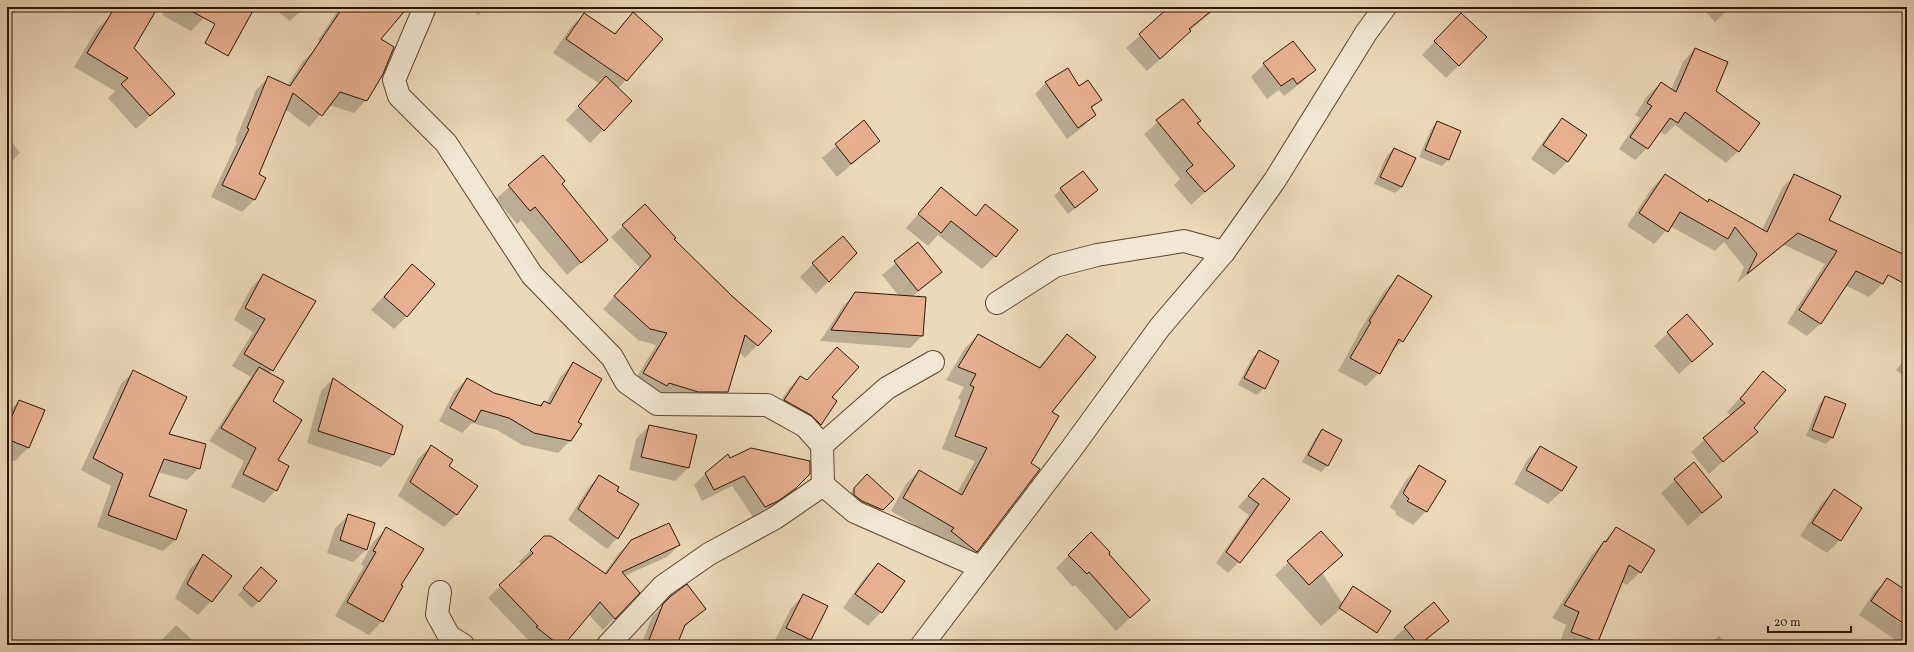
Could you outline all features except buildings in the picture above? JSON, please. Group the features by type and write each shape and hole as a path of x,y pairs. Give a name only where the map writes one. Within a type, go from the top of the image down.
{"street":[{"path":"425,7 394,80 399,96 446,143 532,275 612,357 626,382 657,404 767,405 805,426 822,445 824,485 855,512 980,567"},
{"path":"922,645 1072,448 1160,327 1224,252 1274,180 1366,32 1385,7"},
{"path":"997,303 1055,266 1098,255 1184,241 1224,252"},
{"path":"822,445 887,388 933,362"},
{"path":"608,645 663,586 709,554 775,518 824,485"},
{"path":"440,592 437,614 449,636 462,645"}]}
